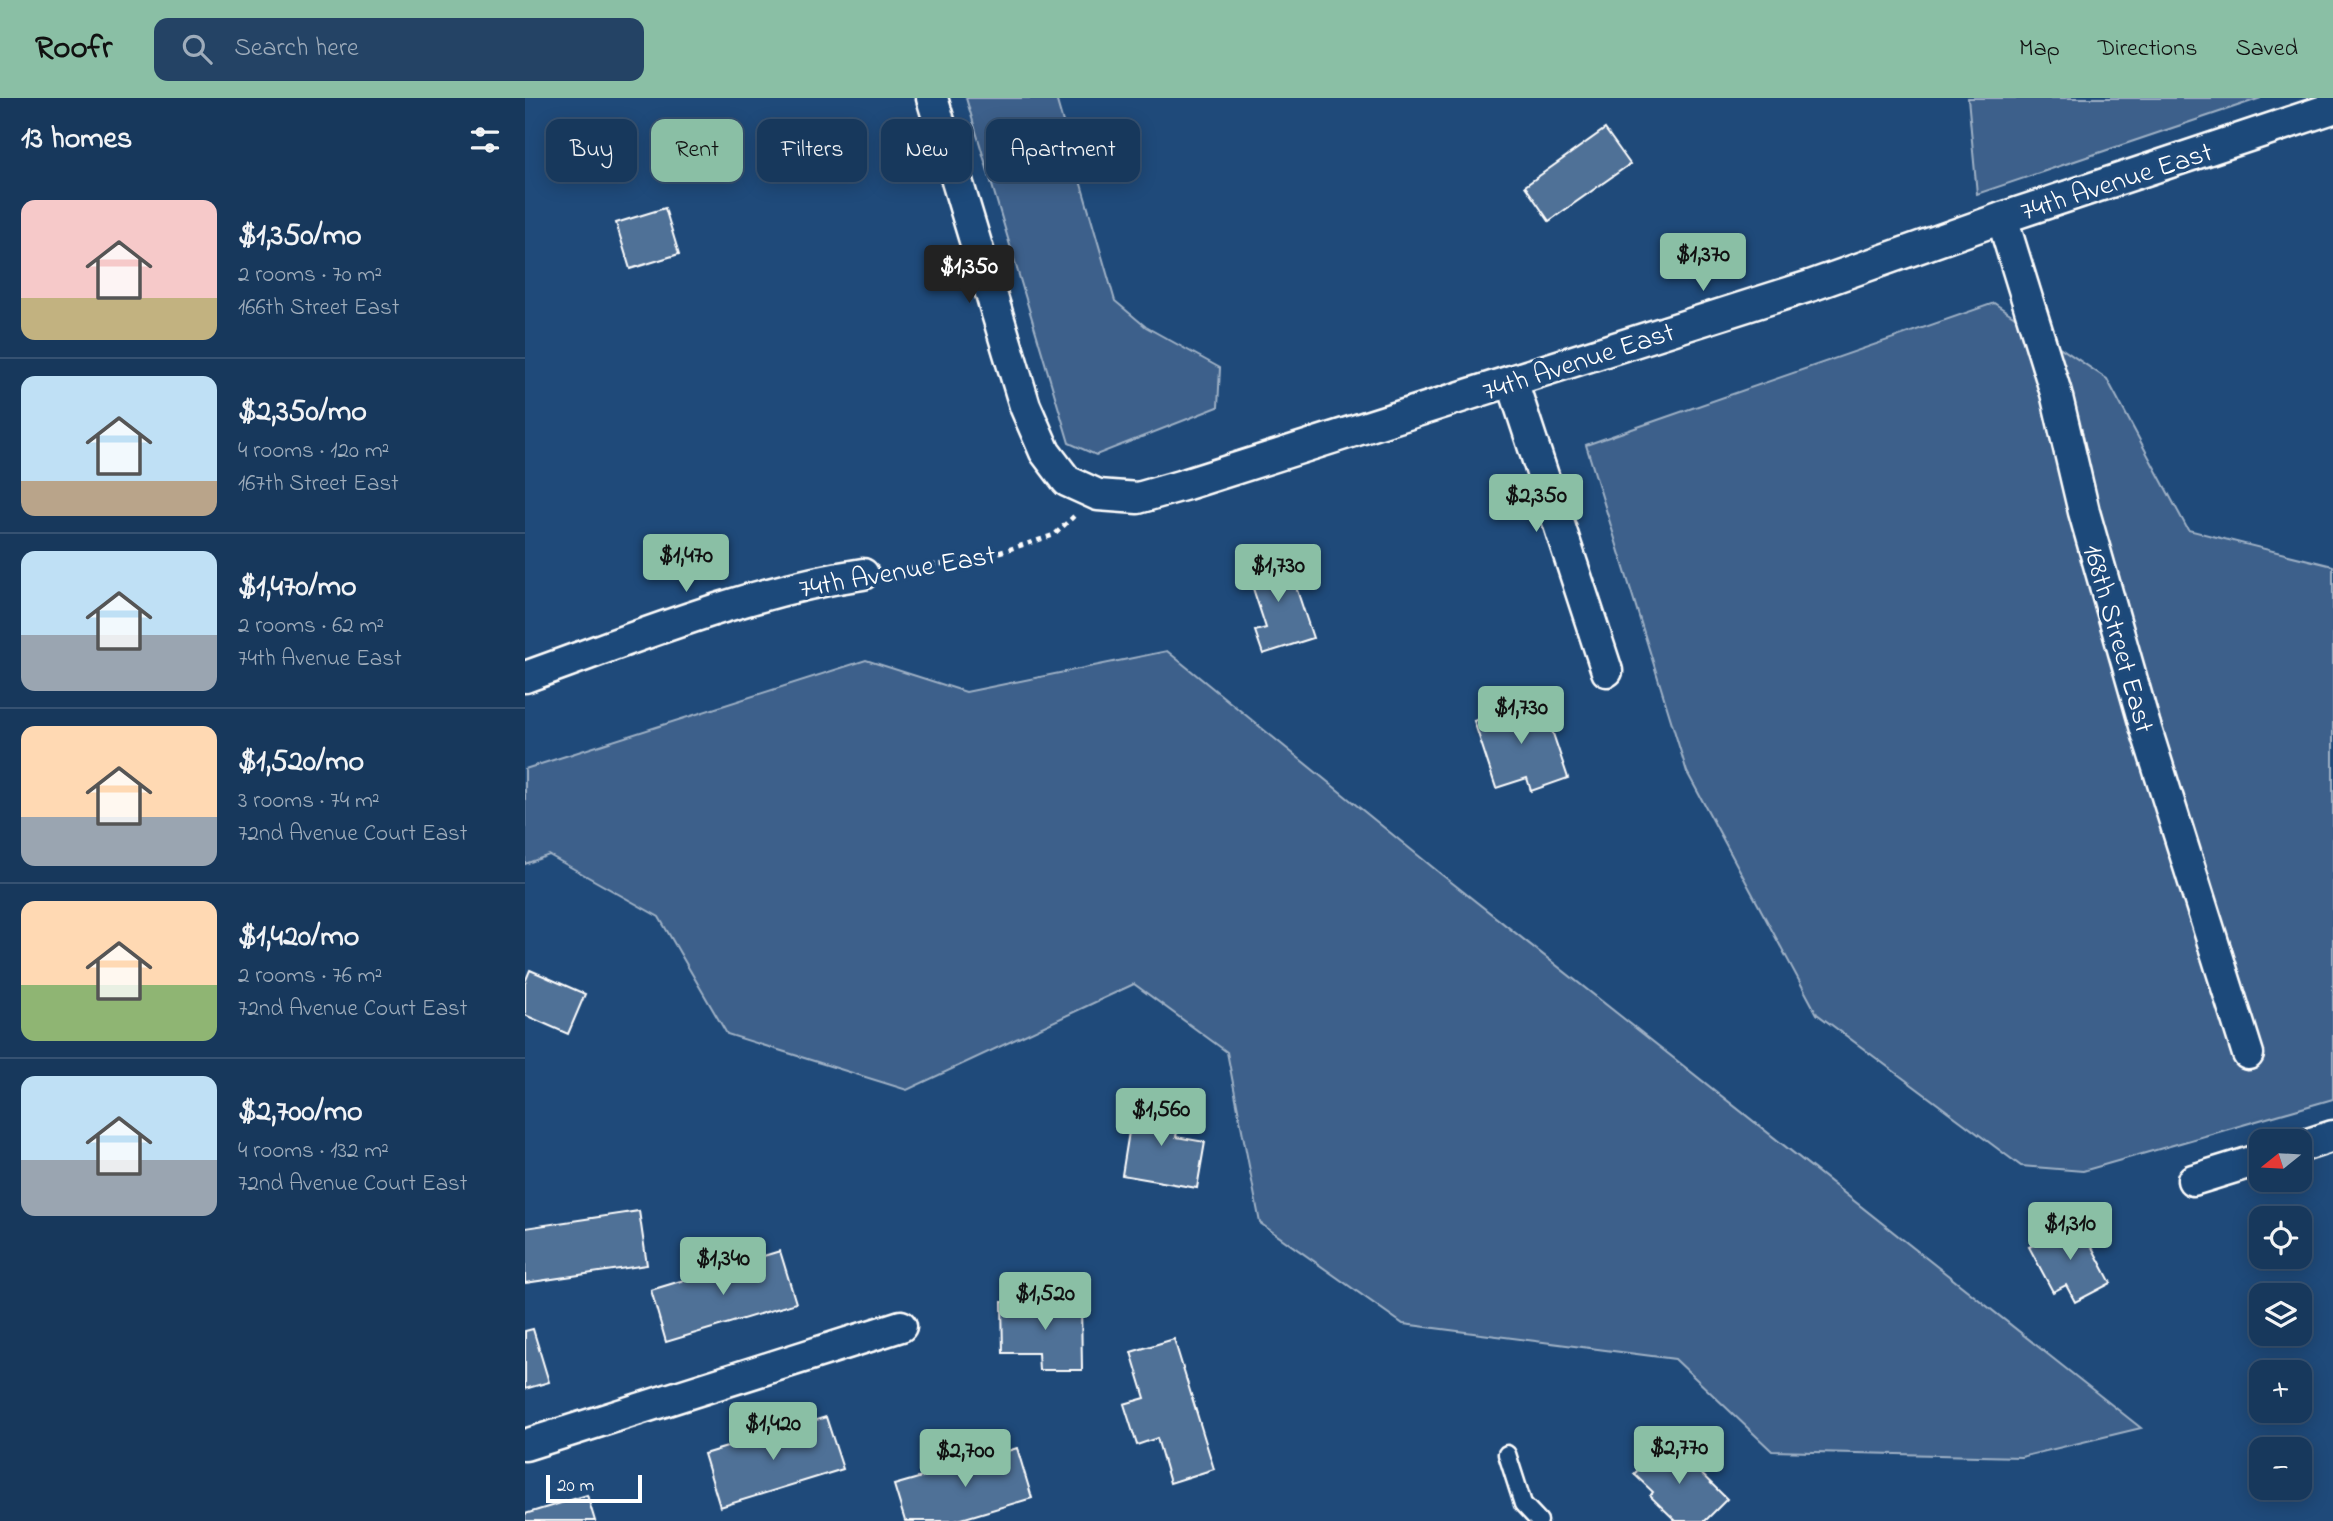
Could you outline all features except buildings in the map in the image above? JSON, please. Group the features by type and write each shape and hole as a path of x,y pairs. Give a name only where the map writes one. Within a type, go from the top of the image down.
{"street":[{"name":"74th Avenue East","path":"932,98 1025,406 1045,452 1067,481 1098,495 1138,498 1810,286 2002,218 2333,108"},
{"name":"168th Street East","path":"2002,218 2056,393 2084,512 2145,726 2248,1055"},
{"path":"1512,381 1607,671"},
{"name":"74th Avenue East","path":"525,677 691,619 818,580 863,574"},
{"path":"2312,1143 2333,1136"},
{"path":"2193,1180 2249,1163"},
{"path":"525,1445 901,1326"}],"lane":[{"path":"1507,1454 1523,1504 1538,1521"}],"path":[{"name":"74th Avenue East","path":"863,574 978,559 1054,535 1098,495"}],"shaded area":[{"path":"966,98 1056,98 1062,119 986,119 986,165"},
{"path":"1968,98 2261,98 1977,194"},
{"path":"991,182 1080,182 1115,301 1146,327 1220,368 1218,407 1096,455 1069,443"},
{"path":"1994,303 2107,379 2188,530 2333,566 2333,1099 2083,1171 2021,1166 1817,1014 1687,772 1586,445"},
{"path":"1167,651 1441,874 2141,1428 2021,1457 1772,1451 1675,1359 1403,1324 1260,1223 1227,1052 1134,984 907,1090 727,1034 659,917 549,855 525,864 525,769 866,660 966,692"}]}
